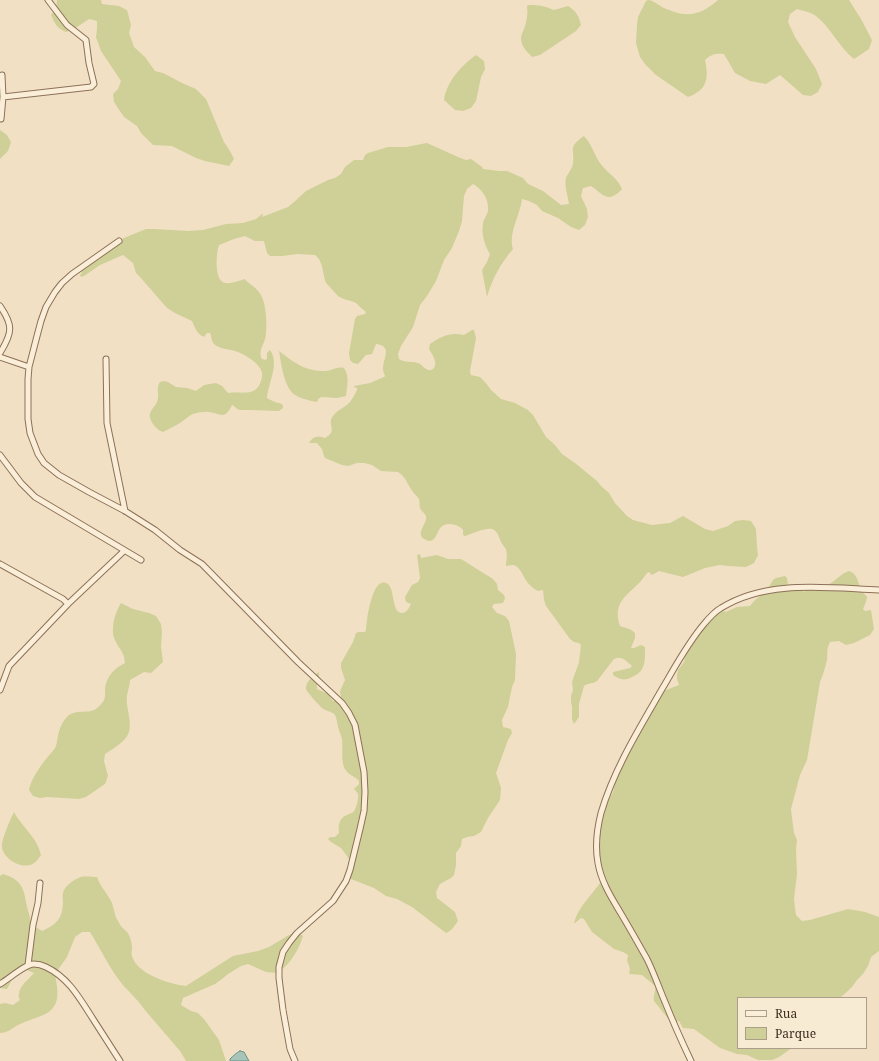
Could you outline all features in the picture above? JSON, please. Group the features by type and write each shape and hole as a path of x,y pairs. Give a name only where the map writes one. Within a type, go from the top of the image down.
{"street":[{"path":"3,97 91,87 94,84 86,40 67,25 48,0"},
{"path":"1,119 3,97 2,75"},
{"path":"119,241 72,274 62,283 46,307 36,336 29,367 29,426 34,445 44,463 54,471 72,483 125,511 155,530 180,550 202,564 298,662 342,703 355,725 364,772 365,792 364,810 350,870 346,881 333,901 297,933 283,952 279,967 283,1010 290,1049 295,1061"},
{"path":"0,306 9,320 10,328 0,353"},
{"path":"0,357 29,367"},
{"path":"106,358 107,423 125,511"},
{"path":"0,455 21,483 36,497 140,560"},
{"path":"0,690 9,666 68,604 124,551"},
{"path":"0,564 63,599 68,604"},
{"path":"691,1061 648,960 601,876 596,848 598,830 606,798 630,745 682,655 695,634 720,608 739,599 763,591 788,587 879,590"},
{"path":"28,965 40,882"},
{"path":"0,984 28,965 40,964 54,971 71,987 120,1061"}],"green space":[{"path":"57,0 101,0 102,4 119,6 127,10 131,25 129,33 134,47 145,57 155,71 163,73 196,89 206,99 224,142 234,159 229,166 196,158 172,146 153,145 141,133 137,126 124,117 114,102 113,94 118,89 121,81 101,51 96,37 97,21 89,19 74,29 66,32 60,29 51,15 56,8"},
{"path":"718,0 849,0 872,40 869,49 854,59 816,16 797,9 790,14 788,22 795,37 816,69 822,84 818,92 811,96 803,95 780,75 766,84 750,81 735,73 724,54 714,54 705,60 707,73 703,87 688,97 656,75 640,57 636,43 638,17 646,1 653,1 670,11 692,14 704,10"},
{"path":"527,6 542,6 554,10 568,6 577,14 581,25 576,31 540,55 532,57 526,51 521,41 521,36 527,20"},
{"path":"476,55 484,61 485,69 481,77 476,101 471,108 463,111 455,110 444,100 448,86 451,80 465,64"},
{"path":"0,130 7,135 11,142 8,151 0,159"},
{"path":"584,136 589,142 600,163 618,182 622,189 617,194 609,197 603,195 591,186 583,188 581,196 587,209 588,217 585,225 579,230 542,211 537,205 522,199 513,231 513,249 497,272 487,297 482,270 490,254 483,236 483,222 488,212 488,206 484,195 473,184 467,189 464,196 462,221 452,248 444,260 436,281 420,305 413,327 401,346 398,354 399,359 401,360 418,363 426,369 431,370 434,368 435,363 429,349 430,344 446,335 464,335 474,330 476,338 470,371 471,375 480,377 501,399 515,403 528,410 533,415 546,437 562,454 597,481 609,493 615,503 627,516 633,520 652,525 670,523 683,516 705,529 713,531 728,526 735,521 743,520 751,521 756,529 758,555 754,563 746,567 720,565 705,568 683,577 659,571 652,575 649,572 646,574 622,600 618,611 620,626 635,633 635,638 631,648 641,645 645,647 644,666 635,676 628,679 621,679 613,675 613,672 630,668 632,666 622,658 614,659 597,681 584,686 579,704 579,717 574,724 572,719 571,702 573,690 572,682 579,662 581,645 570,639 546,606 543,590 538,591 532,587 516,566 506,566 506,549 496,532 492,529 486,529 465,536 463,535 463,530 461,528 453,524 447,524 439,529 433,540 428,541 422,537 421,534 426,516 420,508 419,499 398,472 381,471 372,465 364,463 357,463 348,466 342,465 325,458 322,449 317,443 309,443 314,438 325,438 329,435 332,430 331,419 336,412 347,405 351,400 357,390 354,386 370,383 385,376 383,365 386,353 384,347 376,344 372,354 366,355 358,364 353,363 350,360 349,353 355,319 357,316 365,314 366,312 356,303 338,296 327,284 320,261 315,255 297,254 270,256 267,253 264,241 255,241 245,236 219,245 217,254 217,272 221,281 230,283 244,279 258,290 263,299 266,329 261,356 262,359 266,360 267,353 270,350 274,361 273,374 267,398 282,404 283,408 279,411 240,410 232,405 227,413 222,415 207,412 193,414 163,432 158,430 150,416 150,413 157,402 158,386 160,382 168,382 176,387 196,391 204,385 216,383 222,386 228,393 250,392 254,391 260,384 262,373 260,369 253,361 244,355 216,346 212,342 210,333 207,333 204,337 202,336 196,330 192,321 167,308 136,273 133,263 123,255 100,265 81,277 80,275 82,273 78,267 110,245 146,229 188,231 203,230 226,224 243,223 256,219 262,214 262,217 288,207 306,191 341,174 345,167 354,160 363,160 365,155 368,153 388,147 406,147 427,143 466,160 471,159 483,169 507,171 523,178 528,184 543,191 561,205 569,204 566,178 572,168 573,148 575,143"},
{"path":"279,351 300,366 311,370 325,371 344,368 348,378 346,396 337,398 321,397 316,402 295,395 288,387 282,368"},
{"path":"420,554 421,558 437,555 448,559 461,559 493,579 497,584 498,590 504,595 505,598 503,603 494,604 492,607 497,613 505,616 509,621 516,654 515,680 508,707 502,720 503,727 511,729 512,733 496,773 501,788 500,800 481,832 474,836 462,839 461,846 456,853 454,875 440,884 436,892 437,898 455,912 458,921 452,929 446,933 412,907 397,899 386,896 374,888 347,877 350,860 341,848 328,839 330,837 335,837 339,833 339,825 341,820 344,816 353,812 355,809 358,793 354,789 359,784 359,781 347,772 344,767 342,739 335,715 322,708 306,689 308,681 319,672 317,689 328,694 333,701 341,699 340,691 345,680 341,663 353,642 356,633 366,631 367,619 374,592 382,583 388,584 392,591 397,610 403,613 406,612 411,604 406,602 405,597 412,585 418,582 420,578 417,555"},
{"path":"849,571 855,575 862,592 866,595 866,602 863,609 865,611 871,610 874,629 870,635 854,643 846,645 839,641 830,642 828,647 827,660 820,682 807,760 800,775 791,809 794,833 797,840 797,874 794,899 796,915 802,921 848,909 865,912 879,917 879,951 871,957 863,974 841,997 737,997 737,1049 791,1049 772,1060 758,1060 747,1055 737,1054 720,1048 694,1029 683,1028 679,1021 673,1023 670,1021 654,1001 655,986 642,975 629,974 630,969 627,960 628,955 614,949 592,932 584,919 581,918 574,923 578,912 600,883 595,828 613,792 616,778 620,773 620,763 661,692 679,685 677,679 678,670 684,662 686,652 696,639 700,629 709,622 718,609 726,612 737,607 750,606 767,590 776,578 785,576 790,588 798,588 804,592 807,584 818,586 829,584"},
{"path":"121,603 133,609 156,616 161,624 161,647 163,662 151,673 144,672 130,680 127,695 130,720 129,731 123,741 105,754 104,761 108,776 105,784 86,797 79,799 40,798 33,796 29,790 31,783 34,776 56,746 59,730 65,719 73,713 90,711 98,707 104,700 106,684 109,676 118,667 125,663 124,655 115,640 113,631 115,616"},
{"path":"14,812 33,837 41,855 32,864 26,866 17,864 8,858 2,847 6,829"},
{"path":"3,874 11,877 20,884 23,889 31,922 42,931 55,923 60,917 64,890 68,885 81,877 97,877 111,901 119,923 129,935 132,945 132,955 135,962 140,968 154,977 179,985 186,986 233,956 258,951 269,947 297,932 303,936 293,957 286,966 277,973 266,972 248,964 241,966 215,984 183,998 181,1005 198,1013 219,1040 226,1061 186,1061 180,1051 119,980 90,932 82,932 75,937 67,957 55,974 57,999 52,1009 48,1013 22,1023 6,1032 0,1033 0,1004 5,1003 13,1005 20,1000 19,991 34,973 27,970 14,976 7,989 0,988 0,876"}],"water":[{"path":"240,1051 244,1052 249,1061 230,1061 230,1059"}]}
